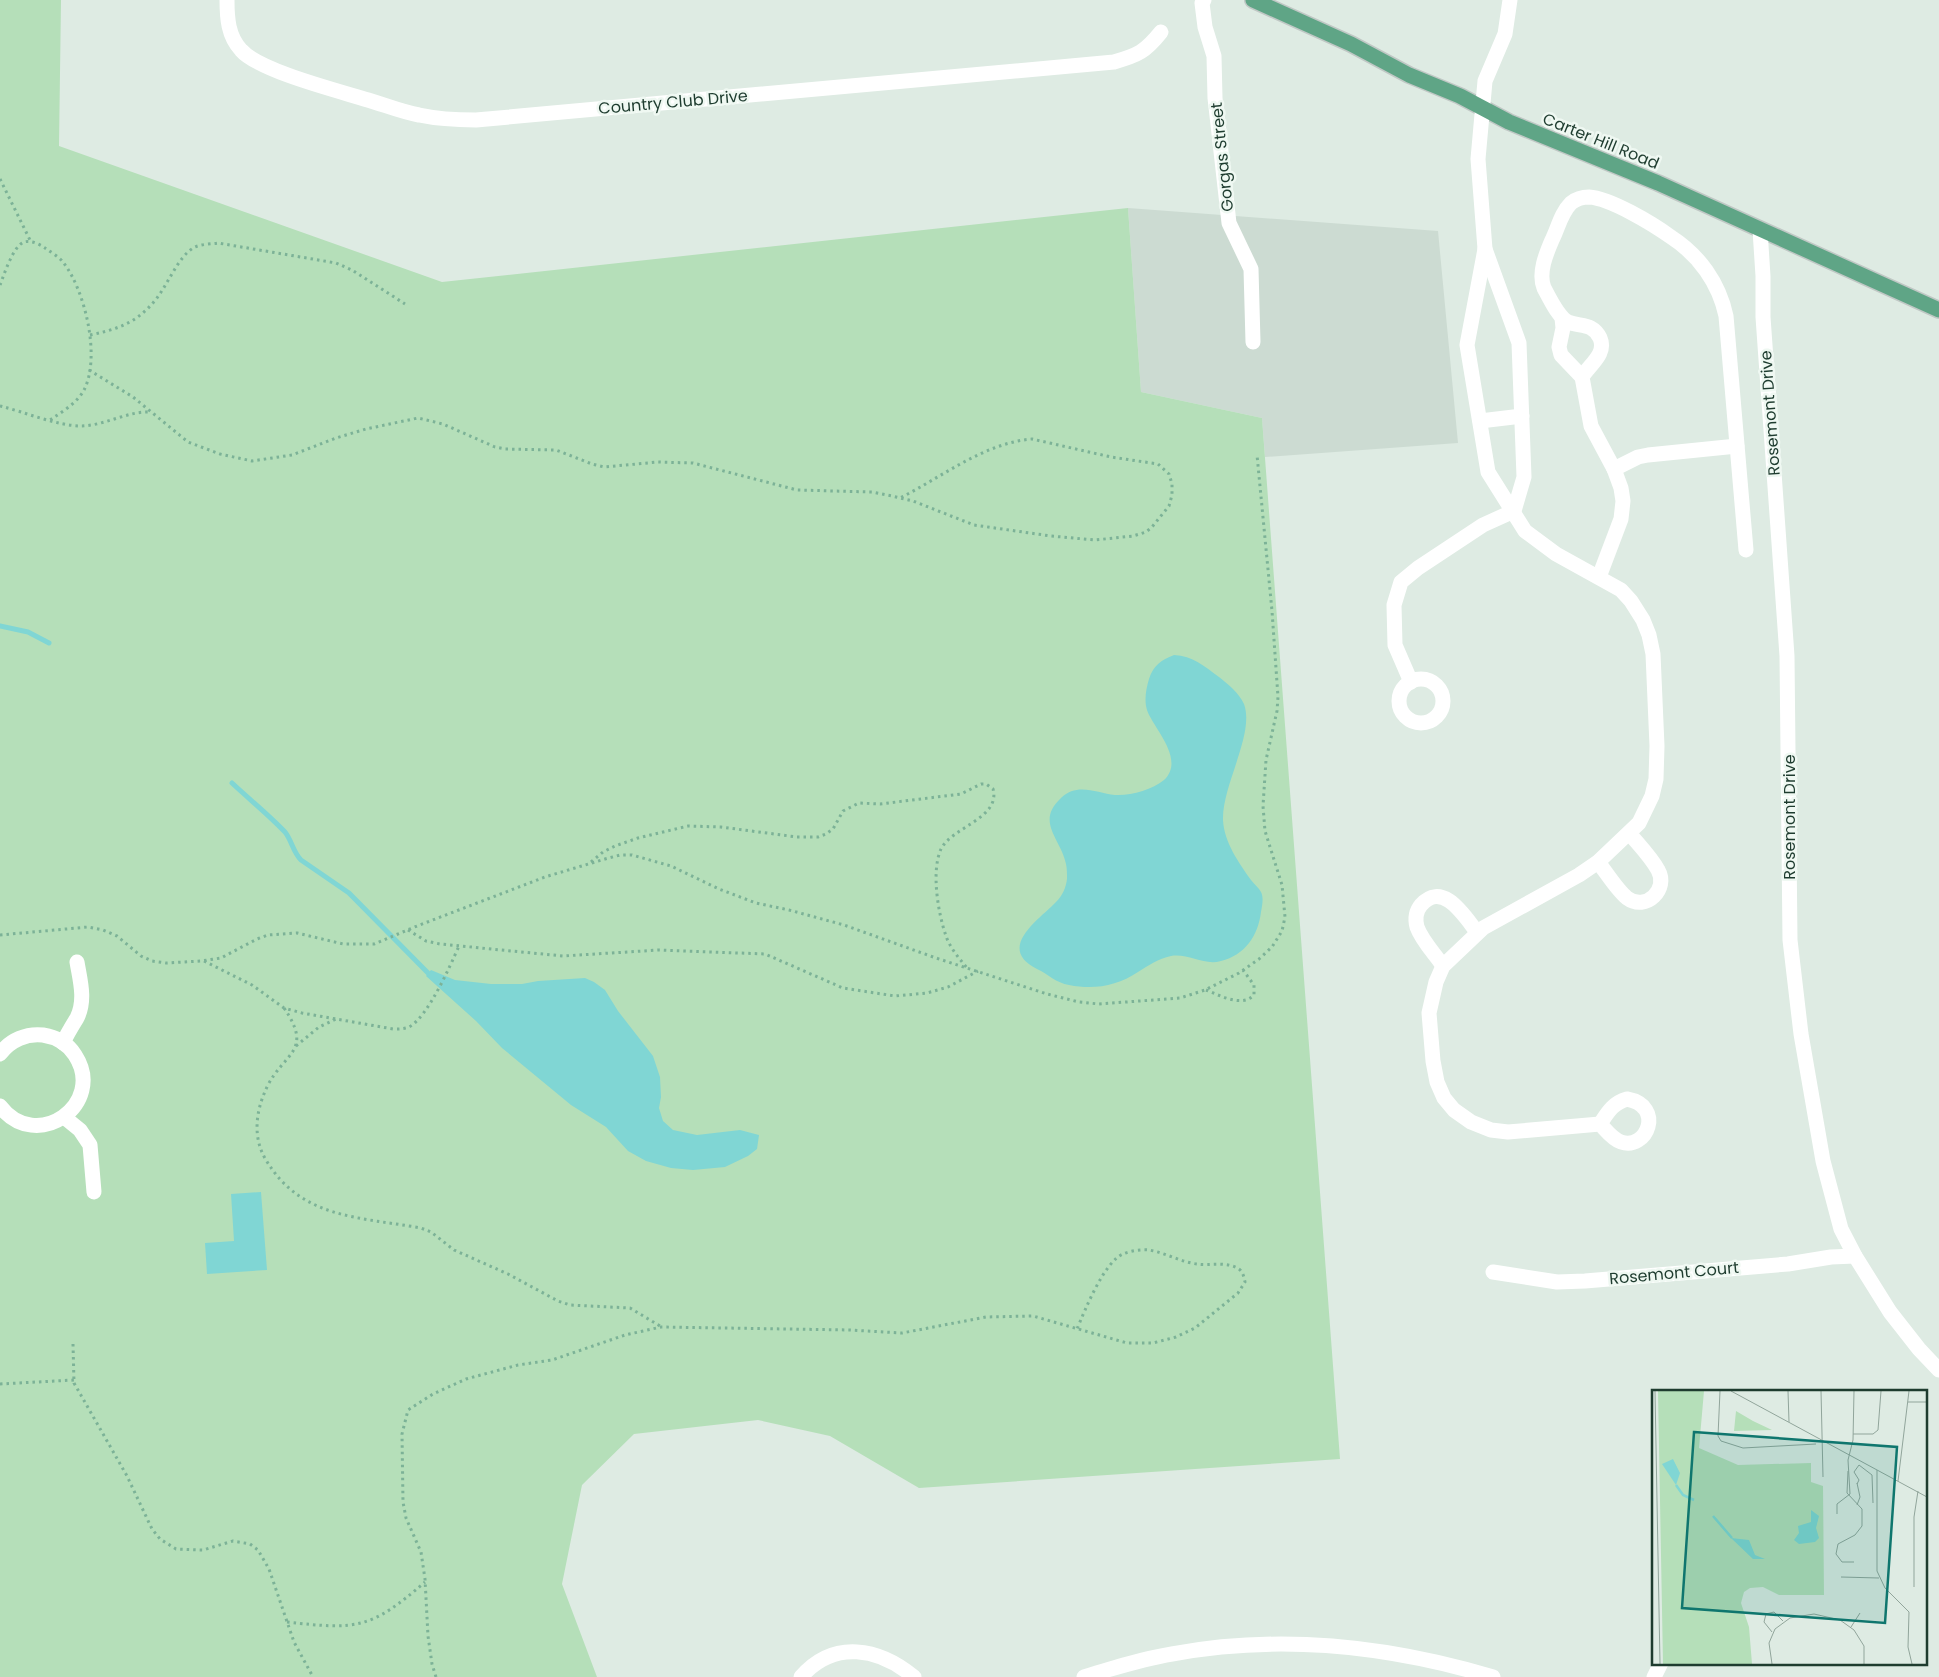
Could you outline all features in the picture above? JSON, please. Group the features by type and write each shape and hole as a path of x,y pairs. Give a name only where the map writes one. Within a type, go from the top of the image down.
{"main road":[{"name":"Carter Hill Road","path":"1253,0 1351,44 1409,75 1460,96 1508,122 1658,183 1939,310"}],"street":[{"name":"Country Club Drive","path":"227,0 228,25 233,38 241,50 252,60 332,89 418,115 446,120 476,120 1114,62 1138,55 1152,44 1161,32"},
{"name":"Gorgas Street","path":"1204,0 1202,3 1205,27 1214,56 1215,98 1228,223 1252,269 1253,342"},
{"path":"1510,0 1505,34 1485,81 1478,159 1484,249 1467,345 1488,472 1525,531 1556,554 1621,590 1631,601 1643,620 1649,635 1653,654 1657,746 1656,779 1647,808 1639,823 1598,862 1579,875 1477,932 1443,966 1436,982 1429,1013 1433,1061 1437,1082 1444,1098 1463,1118 1491,1130 1508,1132 1600,1124"},
{"path":"1599,577 1621,519 1623,501 1621,488 1614,469 1591,426 1582,377 1561,355 1558,347 1563,328 1562,318 1544,287 1542,273 1549,248 1564,212 1572,202 1589,197 1601,200 1656,227 1677,241 1692,254 1711,276 1723,301 1726,316 1746,550"},
{"name":"Rosemont Drive","path":"1760,230 1763,276 1763,327 1788,656 1790,940 1801,1034 1823,1161 1841,1229 1855,1256 1890,1312 1919,1349 1939,1370"},
{"path":"1411,682 1395,645 1394,605 1401,582 1418,568 1483,525 1514,511 1524,477 1520,343 1484,249"},
{"path":"1562,318 1569,322 1586,325 1594,329 1600,339 1601,351 1582,377"},
{"path":"1480,421 1522,416"},
{"path":"1614,469 1643,456 1736,446"},
{"path":"1598,862 1628,898 1636,902 1647,902 1656,895 1660,890 1662,880 1658,871 1629,833"},
{"path":"1443,966 1420,933 1417,925 1416,917 1424,902 1432,898 1441,897 1449,900 1477,932"},
{"path":"63,1043 81,1006 82,995 77,962"},
{"path":"0,1054 14,1041 27,1036 42,1035 63,1043 78,1059 83,1080 78,1101 64,1117 52,1123 32,1125 12,1118 0,1106"},
{"path":"64,1117 80,1130 90,1145 94,1192"},
{"name":"Rosemont Court","path":"1493,1272 1557,1282 1585,1281 1855,1256"},
{"path":"1084,1677 1131,1663 1172,1654 1258,1644 1288,1644 1333,1645 1374,1650 1421,1658 1493,1677"},
{"path":"801,1677 816,1664 830,1657 846,1652 859,1651 892,1660 914,1677"},
{"path":"1654,1677 1660,1664"}],"path":[{"path":"0,180 31,242"},
{"path":"0,285 8,263 19,246 23,242 31,242 39,244 62,260 77,286 90,335 89,370 84,390 74,402 50,420"},
{"path":"90,335 111,331 126,325 151,305 186,253 197,246 207,244 218,243 336,263 352,270 404,304"},
{"path":"89,370 133,397 188,442 220,454 252,461 292,455 366,428 418,418 443,424 495,447 505,449 556,450 604,467 658,462 693,464 797,490 872,492 900,498 913,501 974,525 1042,535 1095,540 1133,536 1146,532 1163,516 1169,506 1172,484 1168,474 1158,464 1111,457 1032,439 1020,440 995,448 900,498"},
{"path":"0,406 50,420 82,426 107,422 138,412 150,412"},
{"path":"0,935 88,927 118,936 141,956 166,963 221,958 268,935 297,934 343,944 360,945 378,942 545,877 620,855 632,855 671,866 756,904 789,910 844,925 1038,992 1079,1002 1099,1004 1180,998 1205,990 1260,959 1272,947 1282,931 1285,917 1282,885 1265,831 1263,806 1266,760 1277,711 1278,697 1273,619 1257,456"},
{"path":"589,864 603,852 616,846 638,838 688,826 721,827 797,837 818,837 833,829 843,811 859,804 880,804 961,794 976,786 986,784 993,789 994,798 992,803 979,820 960,830 950,838 942,849 936,877 946,937 956,954 968,968"},
{"path":"406,931 426,941 564,956 658,950 765,954 843,988 895,996 927,993 948,987 978,971"},
{"path":"284,1008 393,1029 406,1028 418,1020 435,994 459,946"},
{"path":"203,961 252,985 284,1008 291,1018 297,1033 296,1046"},
{"path":"1205,990 1225,998 1250,1000 1254,995 1254,985 1243,970"},
{"path":"336,1019 319,1027 296,1046 271,1078 260,1104 257,1134 262,1154 273,1172 288,1188 304,1200 340,1214 420,1228 431,1232 454,1250 570,1305 630,1308 661,1327"},
{"path":"436,1677 428,1636 426,1582 420,1552 406,1518 403,1502 402,1434 408,1410 433,1394 466,1379 518,1365 552,1360 626,1335 661,1327 902,1333 986,1317 1019,1315 1033,1316 1127,1343 1153,1343 1176,1337 1195,1328 1238,1293 1245,1282 1244,1276 1234,1266 1189,1263 1150,1250 1122,1254 1113,1262 1100,1280 1077,1328"},
{"path":"73,1344 74,1380 78,1392 104,1433 152,1529 160,1540 176,1549 203,1550 233,1541 250,1544 258,1550 269,1569 287,1622 303,1660 313,1677"},
{"path":"0,1384 74,1380"},
{"path":"287,1622 336,1626 359,1624 378,1618 402,1603 426,1582"}],"shaded area":[{"path":"1128,208 1438,231 1458,443 1265,457 1262,418 1141,392"}],"green space":[{"path":"0,0 61,0 59,146 442,282 1128,208 1141,392 1262,418 1340,1459 919,1488 830,1436 758,1420 634,1434 582,1485 562,1584 597,1677 0,1677"}],"water":[{"path":"1174,655 1187,657 1203,665 1230,686 1244,704 1246,716 1245,730 1227,791 1223,820 1226,836 1233,852 1262,894 1263,899 1257,929 1243,949 1237,954 1221,961 1208,962 1184,956 1171,956 1114,984 1087,987 1064,984 1025,961 1020,952 1020,943 1025,934 1058,900 1066,882 1066,864 1052,831 1050,815 1061,798 1074,790 1080,789 1115,795 1127,794 1141,792 1164,780 1170,772 1170,753 1147,710 1146,694 1149,679 1155,667 1161,661"},
{"path":"431,970 455,980 491,984 522,984 585,978 594,982 605,990 618,1011 653,1056 660,1077 661,1097 659,1108 663,1121 673,1130 697,1135 740,1130 759,1135 757,1149 748,1156 725,1167 693,1170 671,1168 646,1161 628,1151 606,1127 571,1105 502,1048 476,1021 426,976"},
{"path":"261,1192 267,1270 207,1274 205,1243 234,1241 231,1194"}],"waterway":[{"path":"0,626 28,632 49,643"},
{"path":"232,783 285,832 301,860 349,893 428,973"}]}
